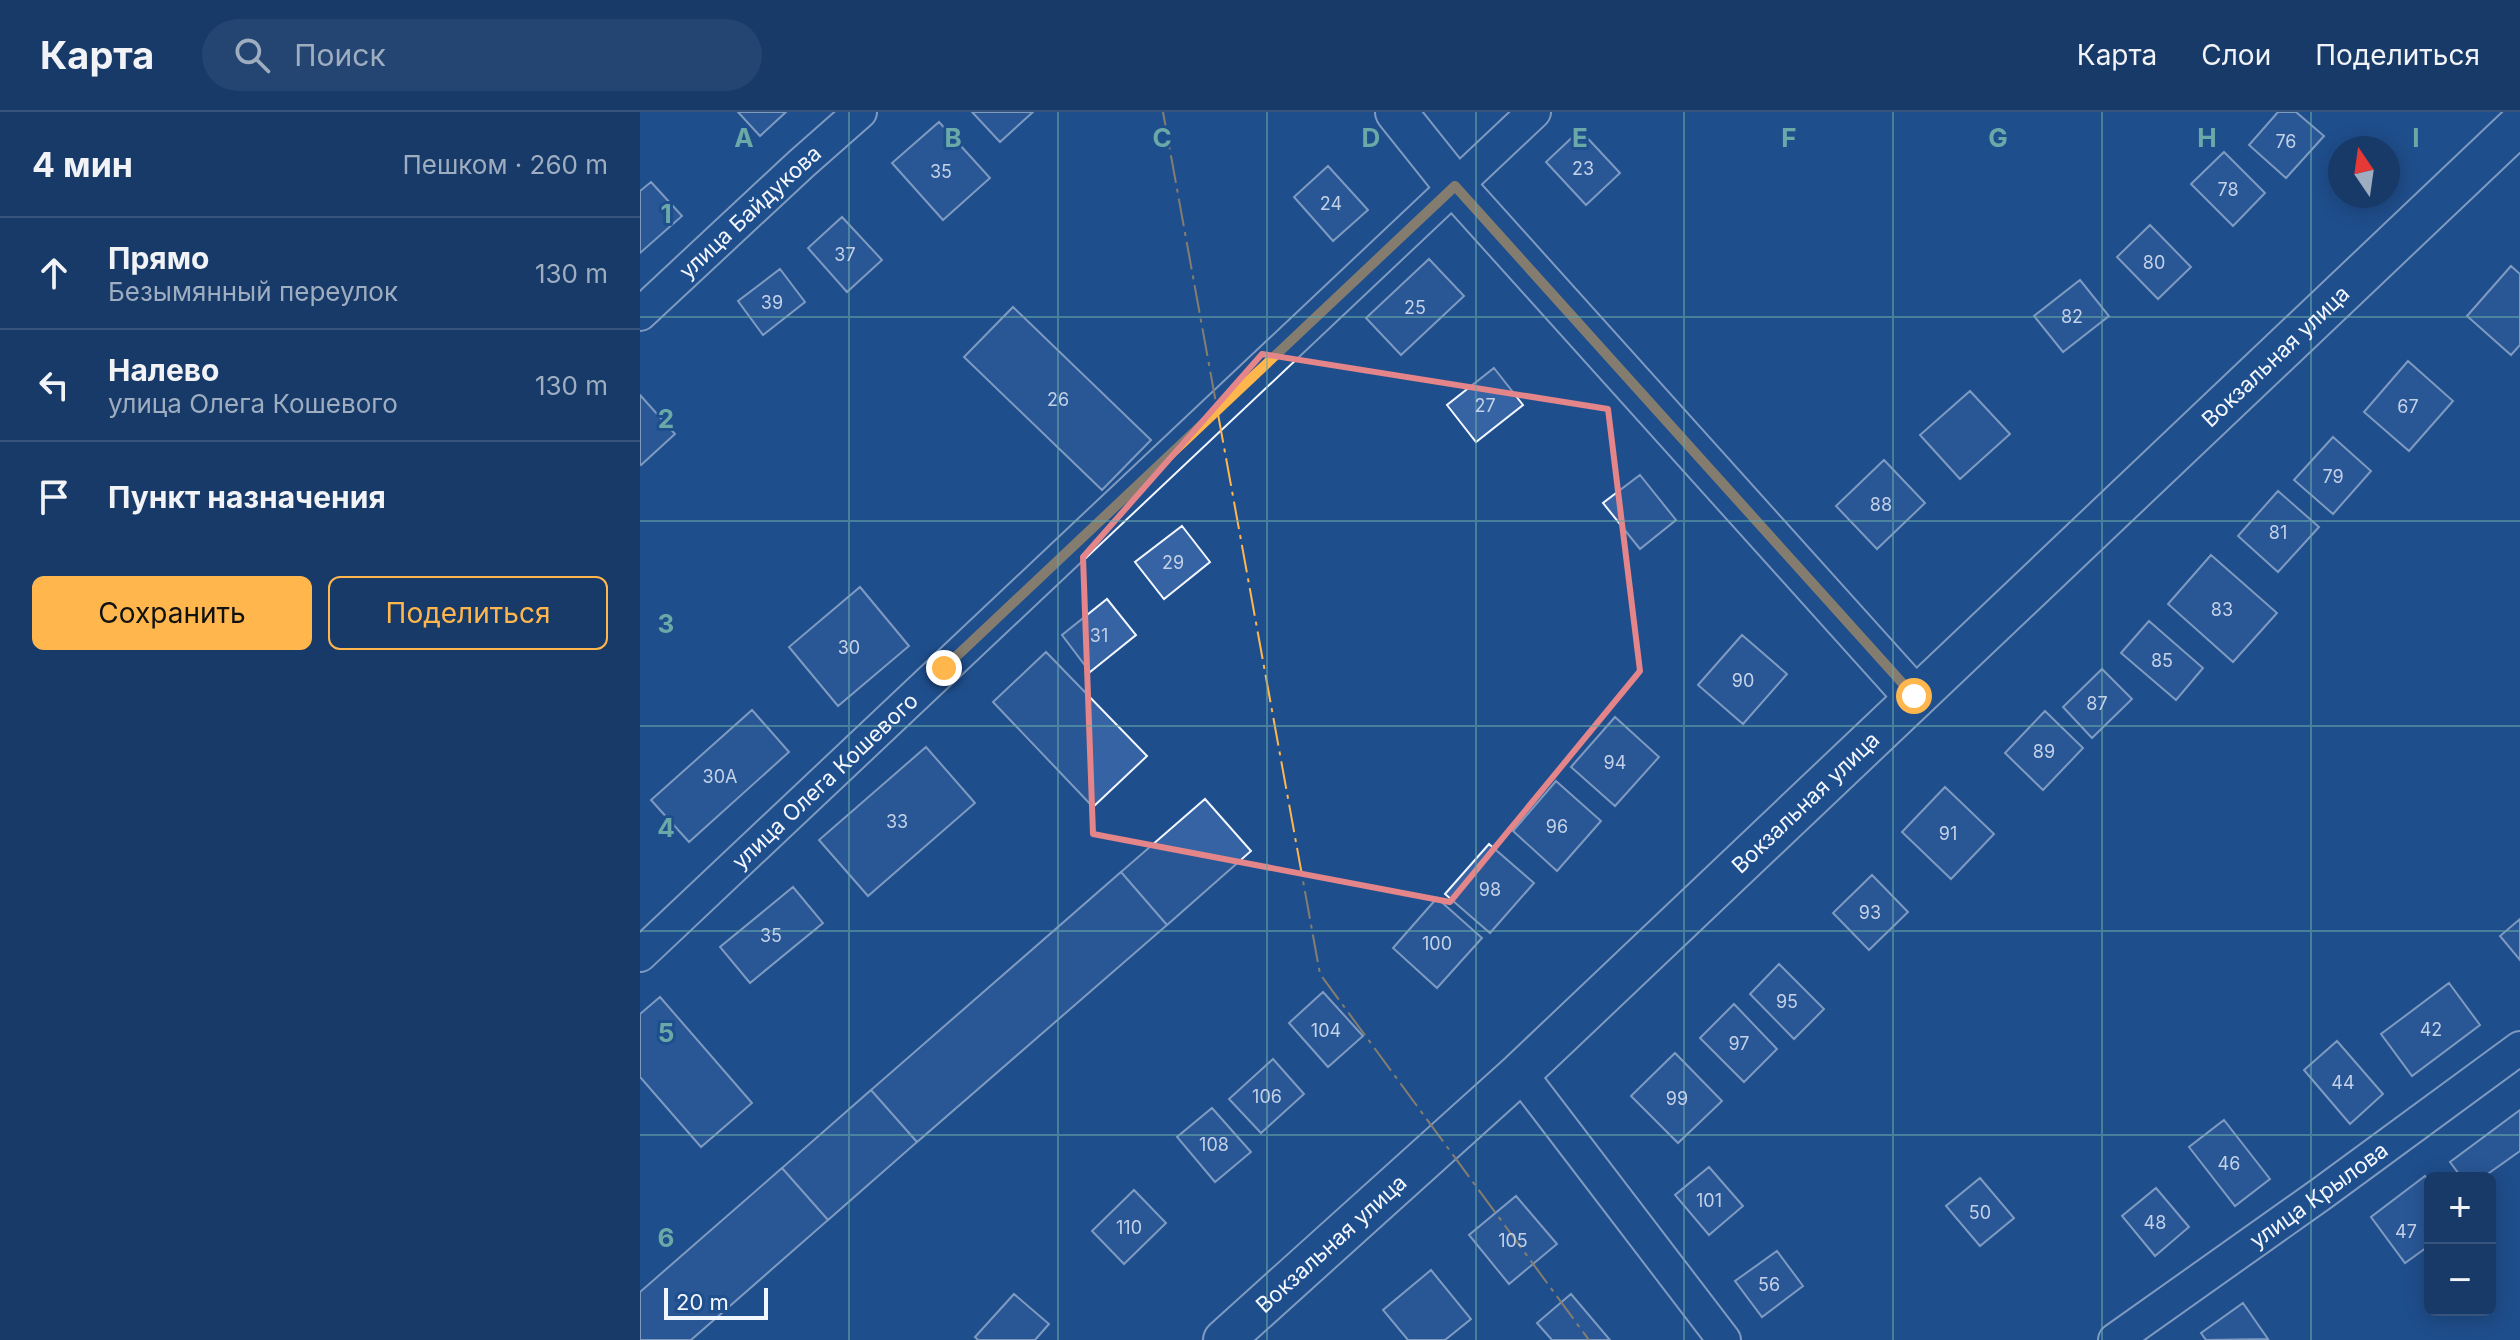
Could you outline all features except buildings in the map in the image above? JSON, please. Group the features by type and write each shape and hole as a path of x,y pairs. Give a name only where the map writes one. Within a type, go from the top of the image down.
{"street":[{"name":"улица Байдукова","path":"640,314 860,112"},
{"path":"1396,112 1455,186 1914,696"},
{"name":"улица Олега Кошевого","path":"640,955 1534,112"},
{"name":"Вокзальная улица","path":"1224,1340 1520,1073 2520,124"},
{"name":"улица Крылова","path":"2115,1340 2520,1048"},
{"path":"1520,1073 1724,1340"}],"highlighted area":[{"path":"1262,354 1608,409 1640,671 1450,902 1093,834 1083,557"}],"power":[{"path":"1163,112 1320,974 1589,1340"}],"route":[{"path":"944,668 1455,186 1914,696"}]}
